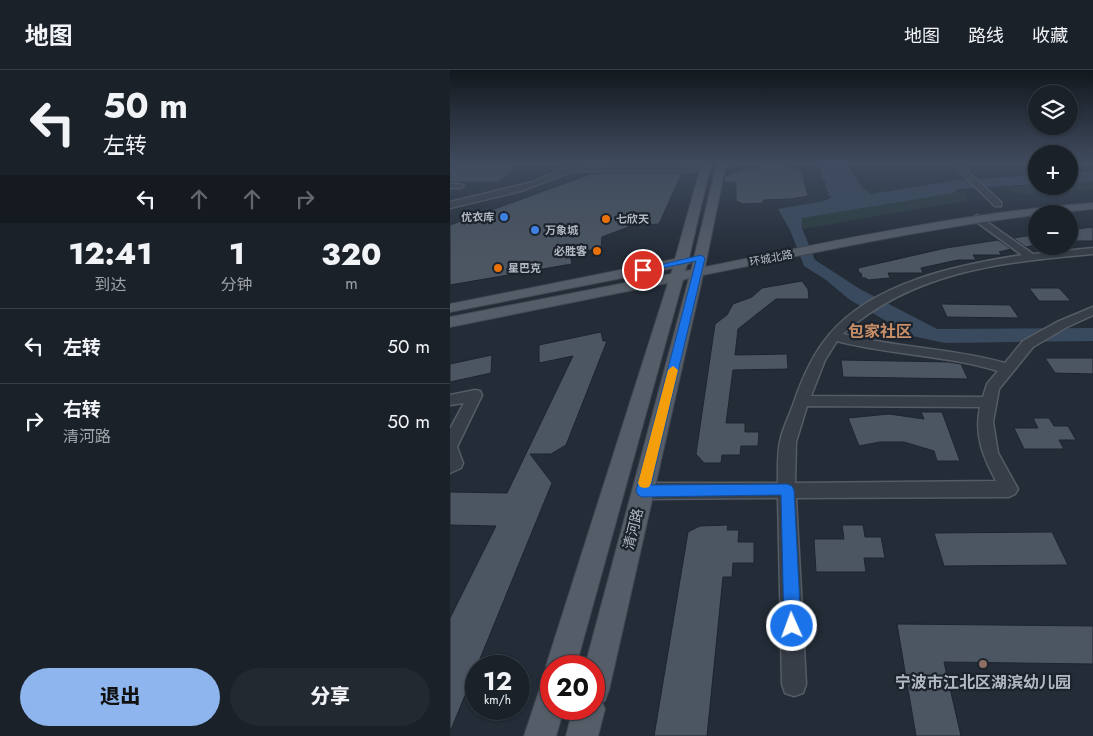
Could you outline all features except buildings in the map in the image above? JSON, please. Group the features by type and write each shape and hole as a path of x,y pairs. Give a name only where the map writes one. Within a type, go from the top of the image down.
{"main road":[{"name":"清河路","path":"602,655 694,264 705,194"},
{"path":"810,237 1003,204 1093,197"},
{"name":"环城北路","path":"450,308 694,264 977,218 1039,210 1093,206"},
{"name":"清河路","path":"565,655 694,264"},
{"name":"环城北路","path":"450,322 694,264"},
{"path":"540,736 545,720"},
{"path":"582,736 586,720"}],"street":[{"path":"450,200 475,194"},
{"path":"450,205 493,194"},
{"path":"991,194 1003,204"},
{"path":"994,194 1003,204"},
{"path":"977,218 1031,257"},
{"path":"794,684 787,490 788,441 809,376 835,336 859,314 881,300 944,275 994,262 1093,251"},
{"path":"642,491 1009,489 990,454 984,422 992,388 1028,344 1061,325 1093,311"},
{"path":"835,336 862,344 973,359 1008,369"},
{"path":"450,400 475,395 450,447 455,463 450,466"},
{"path":"802,401 989,402"}],"shaded area":[{"path":"946,194 966,194 968,197 966,201 803,229 802,218"}],"water":[{"path":"947,194 802,218 802,228 815,260 860,289 937,329 1093,328 1093,341 945,343 912,336 850,300 826,280 804,266 790,230 778,209 824,201 832,197 827,195"}],"slow traffic":[{"path":"645,483 673,370"}],"place":[{"name":"优衣库","path":"504,217"},
{"name":"七欣天","path":"606,219"},
{"name":"万象城","path":"535,230"},
{"name":"必胜客","path":"597,251"},
{"name":"星巴克","path":"498,268"},
{"name":"宁波市江北区湖滨幼儿园","path":"983,664"}],"district":[{"name":"包家社区","path":"880,331"}],"route":[{"path":"643,270 701,258 642,491 787,490 792,626"}]}
